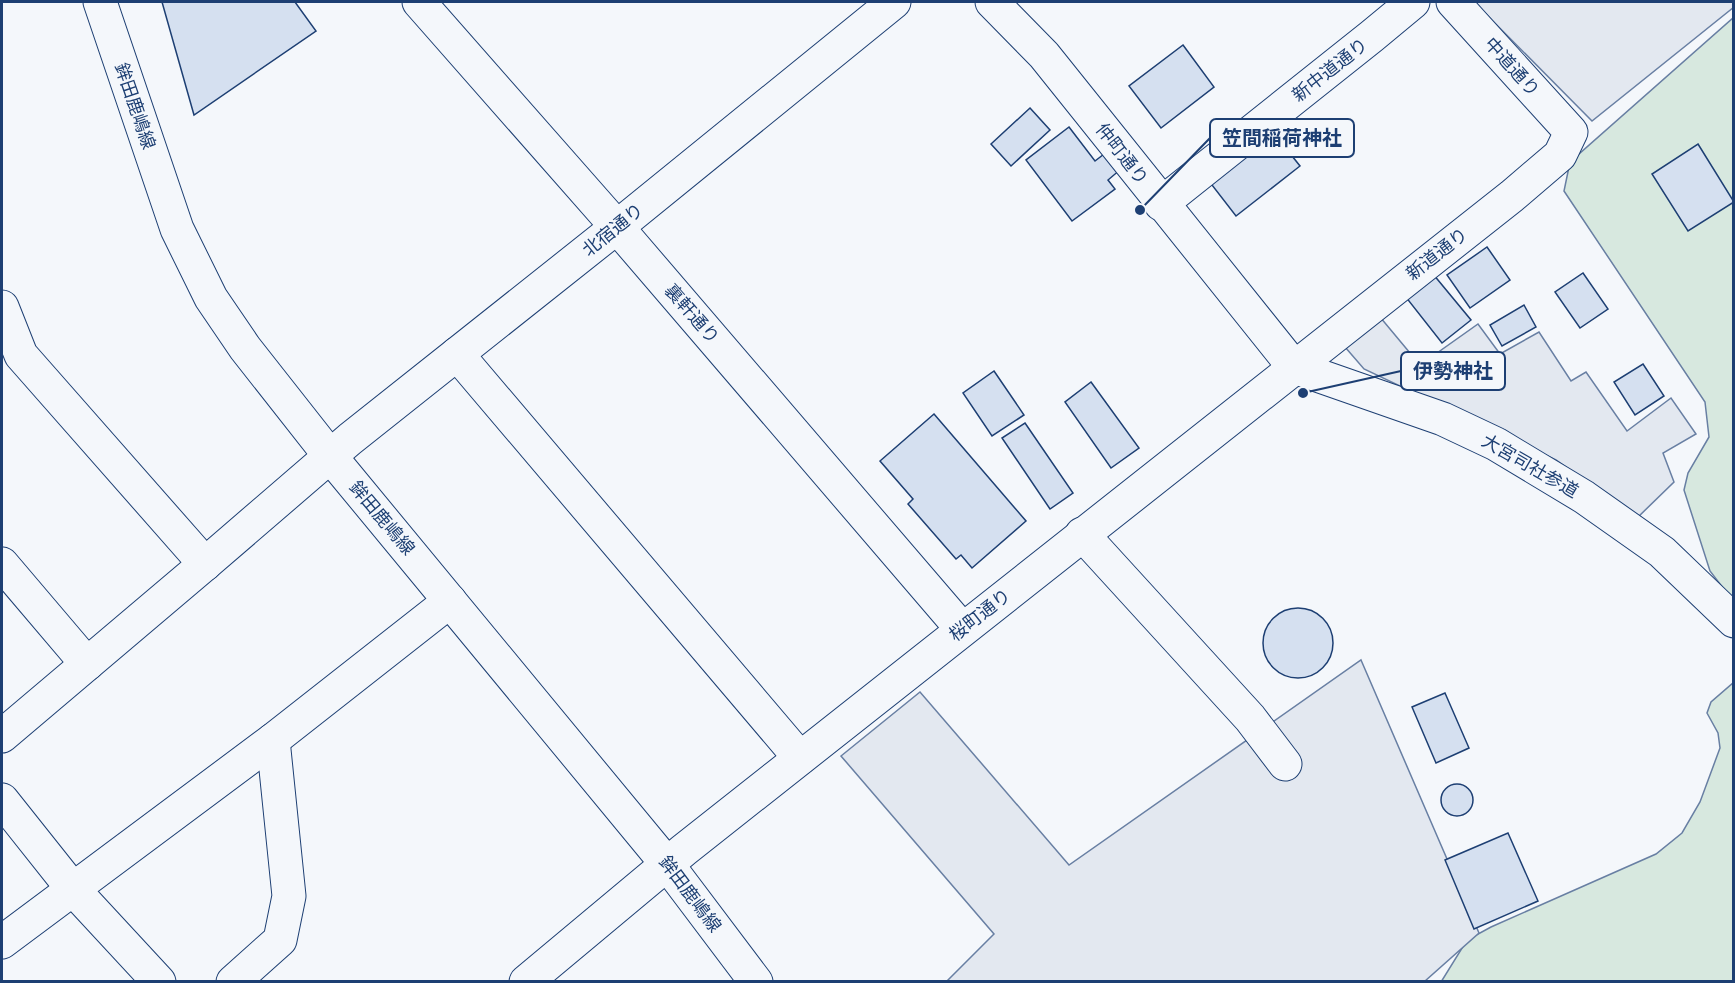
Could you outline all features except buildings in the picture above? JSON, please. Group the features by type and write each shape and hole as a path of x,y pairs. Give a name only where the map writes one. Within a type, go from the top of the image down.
{"street":[{"name":"鉾田鹿嶋線","path":"100,2 177,229 211,298 245,348 330,456 667,864 756,981"},
{"name":"裏軒通り","path":"419,2 617,227 963,629"},
{"name":"北宿通り","path":"2,736 330,456 894,2"},
{"name":"仲町通り","path":"992,2 1044,55 1161,204 1294,367"},
{"name":"新中道通り","path":"1161,204 1413,2"},
{"name":"中道通り","path":"1453,2 1571,132"},
{"name":"新道通り","path":"1294,367 1512,196 1560,155 1571,132"},
{"path":"2,307 21,355 205,564"},
{"path":"457,354 800,758"},
{"name":"桜町通り","path":"526,981 667,864 1294,367"},
{"name":"大宮司社参道","path":"1294,367 1443,419 1496,444 1584,497 1662,552 1734,621"},
{"path":"1082,534 1250,718 1285,764"},
{"path":"2,564 87,664"},
{"path":"2,942 273,740 450,601"},
{"path":"233,981 280,940 289,896 273,740"},
{"path":"2,800 72,888 159,981"}],"shaded area":[{"path":"1474,2 1733,2 1734,7 1592,121"},
{"path":"1733,18 1733,601 1710,571 1684,490 1688,473 1709,437 1705,402 1564,191 1570,162"},
{"path":"1375,311 1420,365 1478,324 1500,354 1539,332 1571,381 1586,372 1627,431 1671,398 1696,434 1663,453 1674,482 1637,518 1556,460 1364,369 1339,340"},
{"path":"1361,660 1479,933 1425,981 947,981 994,934 841,756 920,692 1069,865"},
{"path":"1733,683 1733,981 1441,982 1467,940 1491,927 1656,854 1682,833 1700,802 1720,748 1718,733 1707,713 1711,702"}],"place":[{"name":"笠間稲荷神社","path":"1140,210"},
{"name":"伊勢神社","path":"1303,393"}]}
